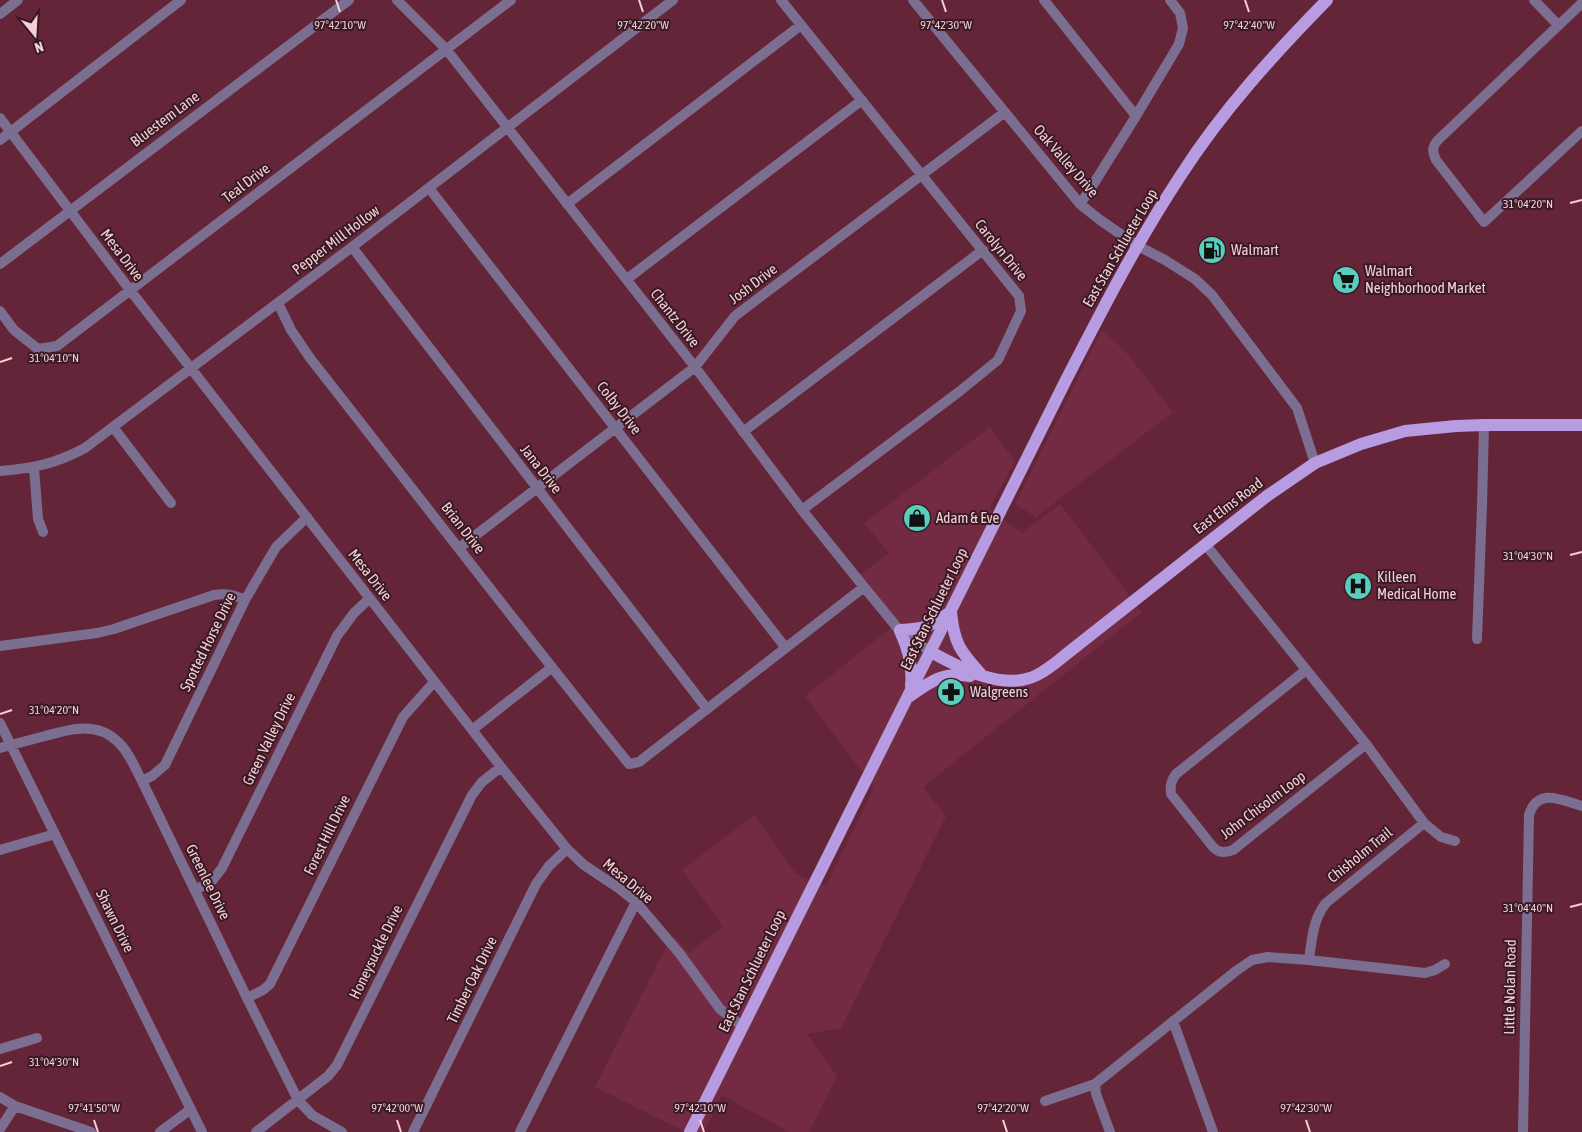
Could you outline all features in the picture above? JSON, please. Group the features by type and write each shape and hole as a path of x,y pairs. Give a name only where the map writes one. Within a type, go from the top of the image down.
{"main road":[{"name":"East Stan Schlueter Loop","path":"690,1132 1112,291 1181,174 1212,132 1248,86 1327,0"},
{"name":"East Elms Road","path":"930,652 956,666 982,675 1011,682 1021,681 1038,674 1070,652 1267,496 1315,463 1361,444 1405,431 1484,424 1582,425"},
{"path":"910,695 912,675 909,656 900,630 923,628 933,624 951,611"},
{"path":"951,611 952,631 959,648 982,675"},
{"path":"910,695 935,680 948,675 982,675"}],"street":[{"path":"0,14 18,0"},
{"path":"0,140 181,0"},
{"name":"Bluestem Lane","path":"0,264 349,0"},
{"name":"Chantz Drive","path":"397,0 446,49 627,279 802,510 864,587 900,630 930,652"},
{"name":"Teal Drive","path":"0,311 14,330 38,349 57,346 511,0"},
{"name":"Pepper Mill Hollow","path":"0,470 34,468 58,461 85,448 352,247 673,0"},
{"name":"Carolyn Drive","path":"780,0 1019,296 1022,311 998,360 960,391 802,510"},
{"name":"Oak Valley Drive","path":"913,0 1080,204 1138,246 1195,279 1212,295 1297,408 1315,463"},
{"path":"1044,0 1136,116"},
{"path":"1080,204 1179,44 1183,28 1180,13 1170,0"},
{"path":"1534,0 1558,25"},
{"path":"1582,3 1438,140 1434,144 1433,150 1436,160 1484,222 1582,131"},
{"path":"567,204 801,25"},
{"path":"627,279 862,100"},
{"name":"Josh Drive","path":"459,548 695,367 735,316 1005,112"},
{"name":"Mesa Drive","path":"0,118 191,369 434,682 567,849 584,865 636,902 680,954 720,1009 742,1026"},
{"name":"Colby Drive","path":"429,188 785,648"},
{"name":"Jana Drive","path":"352,247 707,708"},
{"path":"743,432 983,250"},
{"name":"Brian Drive","path":"278,303 291,330 310,358 551,668 629,764 639,762 707,708"},
{"path":"1477,639 1484,424"},
{"path":"114,427 171,503"},
{"path":"34,468 38,519 43,532"},
{"name":"Spotted Horse Drive","path":"142,781 152,776 165,764 245,600 276,547 307,517"},
{"path":"1205,544 1366,744 1424,823 1442,837 1454,841"},
{"path":"707,708 864,587"},
{"path":"0,646 114,629 214,595 226,593 245,600"},
{"name":"Green Valley Drive","path":"195,890 212,881 222,868 337,636 354,613 369,598"},
{"path":"472,730 551,668"},
{"name":"John Chisolm Loop","path":"1306,670 1172,779 1170,784 1171,794 1207,840 1217,850 1224,853 1233,850 1366,744"},
{"name":"Forest Hill Drive","path":"246,998 263,990 270,984 403,717 434,682"},
{"name":"Shawn Drive","path":"0,723 202,1132"},
{"name":"Greenlee Drive","path":"0,748 74,728 97,729 108,734 127,752 246,998 298,1100 312,1115 342,1132"},
{"name":"Honeysuckle Drive","path":"256,1132 328,1076 337,1065 472,795 482,782 501,767"},
{"name":"Little Nolan Road","path":"1522,1132 1529,815 1531,808 1536,802 1547,797 1582,806"},
{"name":"Chisholm Trail","path":"1309,960 1315,923 1319,911 1326,903 1424,823"},
{"path":"0,850 55,834"},
{"name":"Timber Oak Drive","path":"413,1132 536,884 549,866 567,849"},
{"path":"520,1132 636,902"},
{"path":"1045,1102 1095,1084 1236,970 1252,960 1268,957 1309,960 1425,973 1446,964"},
{"path":"1173,1021 1213,1132"},
{"path":"0,1049 37,1038"},
{"path":"1095,1084 1096,1094 1110,1132"},
{"path":"0,1097 15,1106 91,1132"},
{"path":"0,1129 15,1106"},
{"path":"160,1132 191,1109"}],"shaded area":[{"path":"1102,330 1125,351 1173,412 1036,517 1015,504"},
{"path":"990,427 1015,461 989,509 1022,533 1060,504 1142,612 923,787 946,816 841,1028 807,1034 837,1076 809,1132 789,1132 722,1095 704,1132 686,1132 595,1087 665,949 676,938 689,953 723,926 682,870 754,815 796,874 826,886 874,788 805,696 892,627 855,579 889,553 864,523"}],"place":[{"name":"Walmart","path":"1212,250"},
{"name":"Walmart Neighborhood Market","path":"1346,280"},
{"name":"Adam & Eve","path":"917,518"},
{"name":"Killeen Medical Home","path":"1358,586"},
{"name":"Walgreens","path":"951,692"}]}
